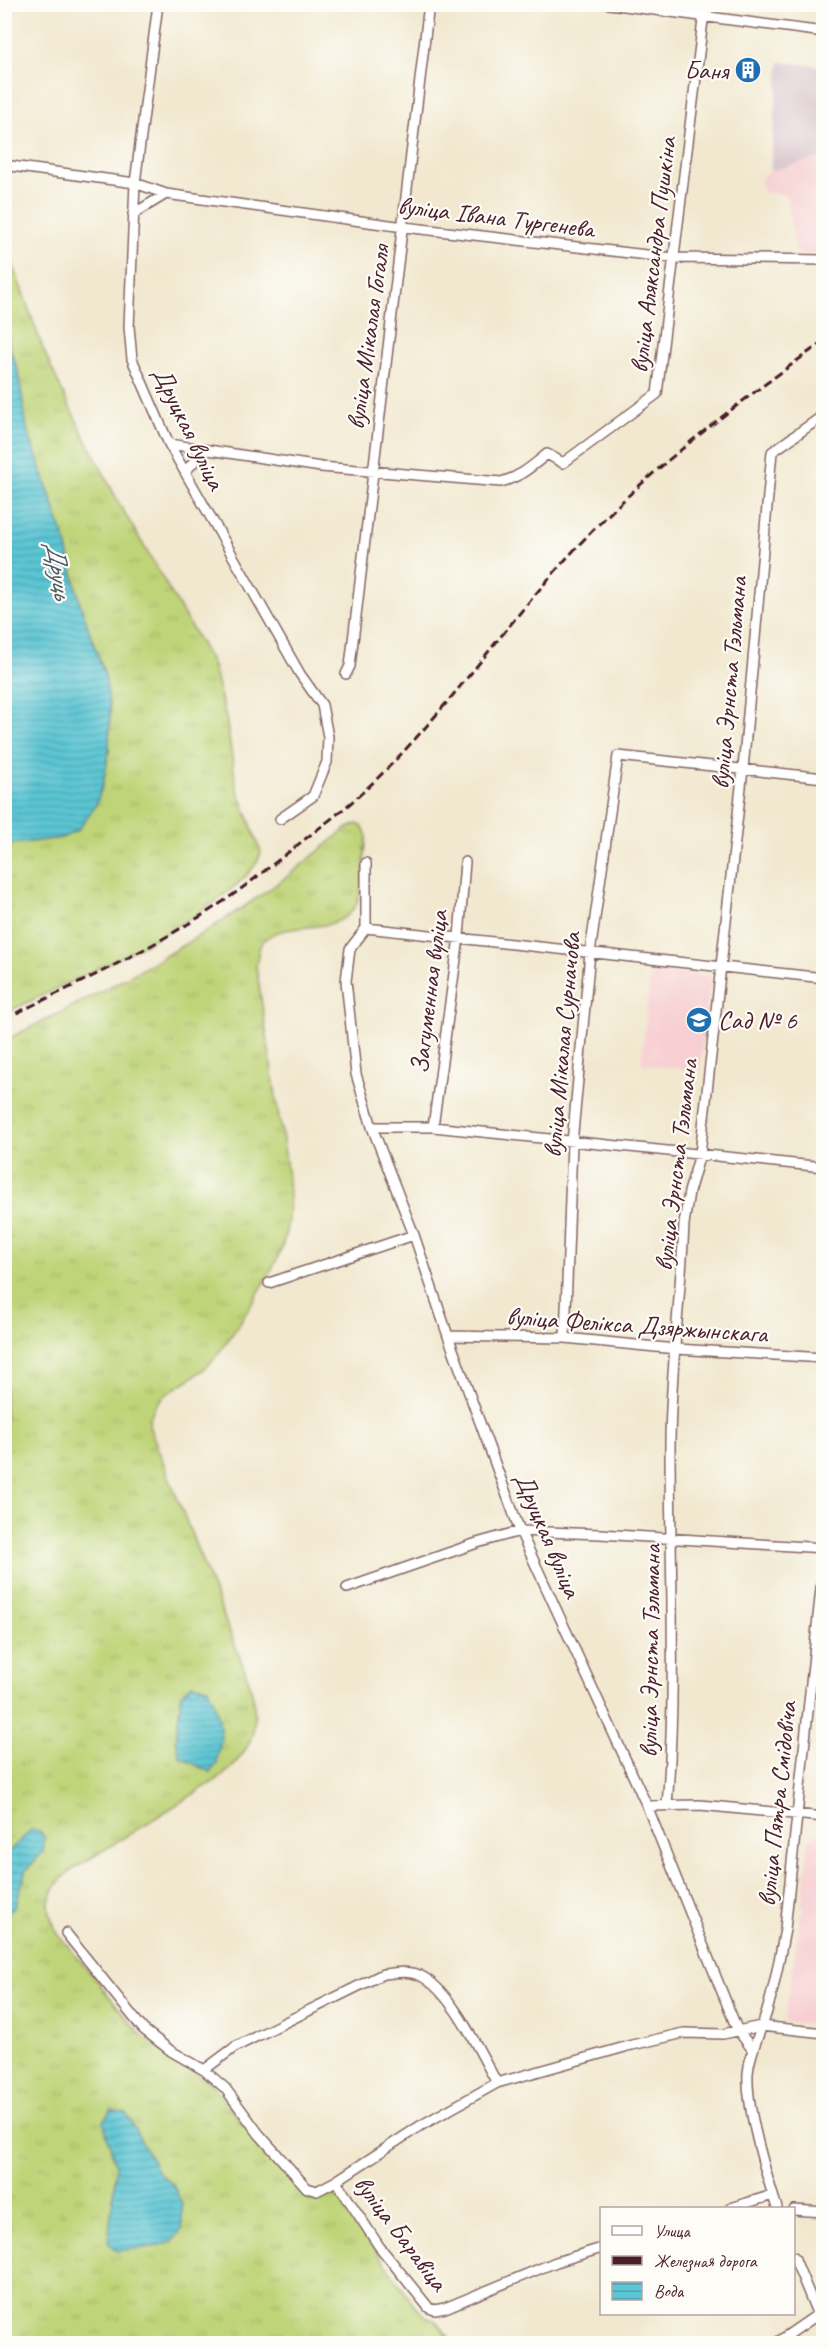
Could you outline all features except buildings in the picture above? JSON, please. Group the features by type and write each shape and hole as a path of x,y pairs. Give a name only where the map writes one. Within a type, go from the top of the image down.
{"street":[{"name":"Друцкая вуліца","path":"158,4 135,183 129,327 132,359 169,444 300,674 322,705 328,744 324,773 313,796 280,819"},
{"name":"вуліца Мікалая Гогаля","path":"346,674 350,666 371,471 404,227 429,4"},
{"path":"609,4 824,32"},
{"name":"вуліца Аляксандра Пушкіна","path":"371,471 501,482 521,475 547,454 563,463 657,394 705,4"},
{"name":"вуліца Івана Тургенева","path":"4,165 135,183 166,194 404,227 673,258 824,260"},
{"path":"134,214 166,194"},
{"name":"вуліца Эрнста Тэльмана","path":"667,1805 671,1754 670,1443 684,1224 689,1192 700,1154 743,769 772,452 824,415"},
{"path":"169,444 371,471"},
{"path":"185,472 204,450"},
{"name":"вуліца Мікалая Сурначова","path":"565,1338 573,1143 590,953 618,756 743,769"},
{"path":"743,769 824,778"},
{"name":"Загуменная вуліца","path":"433,1126 459,938 465,862"},
{"path":"366,863 366,928 721,969 824,978"},
{"name":"Друцкая вуліца","path":"366,928 350,949 346,981 356,1074 372,1127 414,1235 448,1336 520,1531 647,1806 737,2030 752,2049"},
{"path":"372,1127 433,1126 573,1143 824,1167"},
{"path":"269,1283 414,1235"},
{"name":"вуліца Фелікса Дзяржынскага","path":"448,1336 565,1338 676,1349 824,1358"},
{"path":"347,1588 477,1543 520,1531 824,1548"},
{"name":"вуліца Пятра Смідовіча","path":"752,2049 778,1968 799,1814 824,1560"},
{"path":"647,1806 667,1805 824,1817"},
{"name":"вуліца Баравіца","path":"66,1933 143,2029 171,2051 204,2070 225,2088 259,2134 307,2188 317,2191 336,2181 379,2246 423,2303 435,2310 556,2262 600,2249"},
{"path":"204,2070 235,2047 383,1974 407,1971 420,1975 435,1986 473,2040 497,2083"},
{"path":"336,2181 420,2126 497,2083 667,2036 699,2032 723,2034 761,2026 824,2033"},
{"path":"752,2049 748,2074 749,2098 777,2207"},
{"path":"733,2207 773,2195"},
{"path":"795,2210 824,2212"},
{"path":"795,2259 824,2330"},
{"path":"775,2343 817,2314"}],"shaded area":[{"path":"823,53 823,157 770,171 780,62 821,66"},
{"path":"823,157 823,254 796,254 786,195 763,192 761,178 770,171"},
{"path":"651,970 711,976 699,1071 641,1064"},
{"path":"823,1830 823,2025 784,2022 801,1912 804,1912 802,1906 809,1840"}],"green space":[{"path":"4,240 43,349 66,400 121,507 212,663 226,718 236,785 261,852 249,873 223,895 188,919 148,943 5,1013 5,845 62,838 78,830 96,805 103,784 109,752 110,709 105,676 81,607 57,515 27,429 18,371 5,332"},
{"path":"357,824 362,826 367,836 362,881 356,905 347,916 335,922 292,929 268,937 260,946 256,965 288,1174 289,1210 283,1244 261,1289 225,1344 198,1374 162,1398 151,1415 149,1426 249,1681 254,1710 252,1734 241,1756 221,1777 67,1873 51,1895 49,1909 58,1934 142,2036 215,2087 259,2145 303,2193 312,2199 332,2194 340,2199 415,2306 428,2318 436,2321 454,2343 5,2344 5,1040 109,987 210,929 274,886 346,829"}],"water":[{"name":"Друць","path":"4,332 18,371 27,429 66,543 81,607 105,676 110,709 109,752 103,784 96,805 78,830 62,838 5,845"},
{"path":"192,1684 208,1688 219,1721 221,1734 217,1764 210,1772 180,1757 176,1740 182,1693"},
{"path":"31,1830 40,1831 44,1837 43,1852 27,1869 15,1907 5,1915 5,1855"},
{"path":"111,2110 126,2113 158,2172 173,2185 182,2204 182,2229 172,2242 153,2247 117,2251 108,2242 116,2167 103,2121"}],"railway":[{"path":"4,1019 126,959 196,919 254,879 343,809 392,764 446,704 549,578 604,519 695,438 824,341"}],"place":[{"name":"Баня","path":"748,70"},
{"name":"Сад № 6","path":"699,1020"}]}
